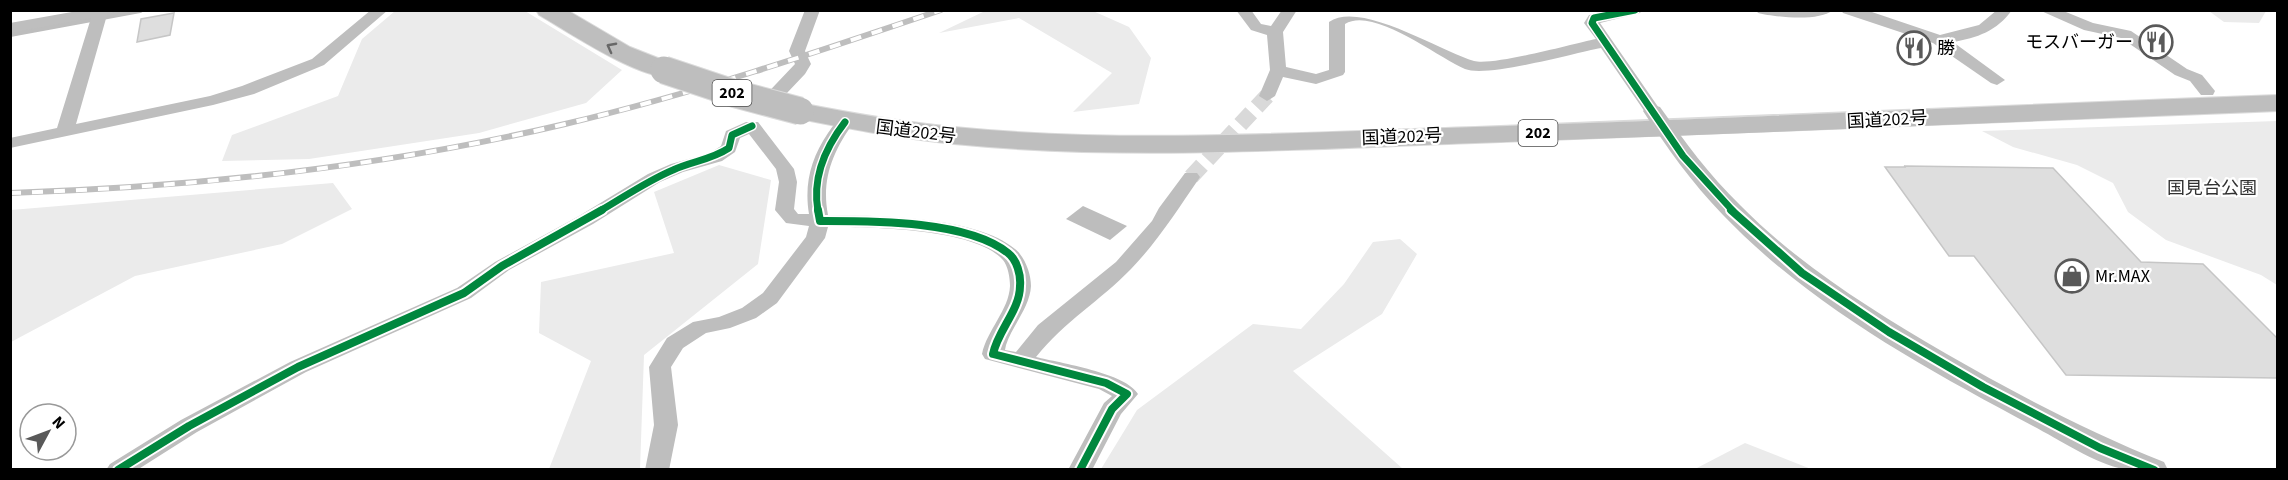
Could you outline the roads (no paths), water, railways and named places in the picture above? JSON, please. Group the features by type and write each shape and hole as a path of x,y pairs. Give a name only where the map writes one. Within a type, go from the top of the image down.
{"highway":[{"name":"国道202号","path":"548,10 621,52 673,64"},
{"name":"国道202号","path":"589,10 673,64 736,94 805,104 1048,127 1178,128 1660,120 2277,103"},
{"name":"国道202号","path":"805,104 845,122 968,138 1062,144 1188,144 2277,88"}],"street":[{"path":"10,143 248,90 318,62 381,10"},
{"path":"752,126 754,117 799,71 803,64 797,51 813,10"},
{"path":"1244,10 1256,27 1275,32"},
{"path":"1267,96 1278,70 1275,32 1290,10"},
{"path":"1635,10 1594,18 1592,22 1683,156 1732,211 1802,273 1889,332 1983,387 2100,448 2154,470"},
{"path":"1762,10 1782,14 1826,10"},
{"path":"1848,10 1939,40 1997,80"},
{"path":"1939,40 1964,36 1990,26 2005,10"},
{"path":"2046,10 2089,27 2126,34 2181,72 2196,78 2207,91"},
{"path":"1278,70 1307,79 1332,76 1337,72 1337,22 1343,17 1354,14 1383,19 1472,66 1495,65 1606,42"},
{"path":"10,28 103,15 65,131"},
{"path":"657,470 666,425 660,367 675,343 700,327 723,323 749,313 770,298 815,238 820,221 816,191 820,171 832,138 845,122"},
{"path":"752,126 785,169 788,182 784,210 793,219 874,221 952,231 983,240 1008,254 1019,269 1020,292 995,341 993,354 1106,383 1127,394 1112,409 1080,470"},
{"path":"118,470 189,426 298,367 464,293 502,266 586,220 654,178 677,168 716,157 729,148 732,135 752,126"},
{"path":"1022,360 1046,330 1123,266 1161,223 1168,208 1191,177"}],"waterway":[{"path":"10,34 140,10"}],"tunnel":[{"path":"1191,177 1267,96"}],"railway":[{"path":"10,193 220,180 359,163 497,139 613,112 708,86 941,10"}],"place":[{"name":"モスバーガー","path":"2156,42"},
{"name":"勝","path":"1914,48"},
{"name":"Mr.MAX","path":"2072,276"}],"park label":[{"name":"国見台公園","path":"2212,188"}]}
